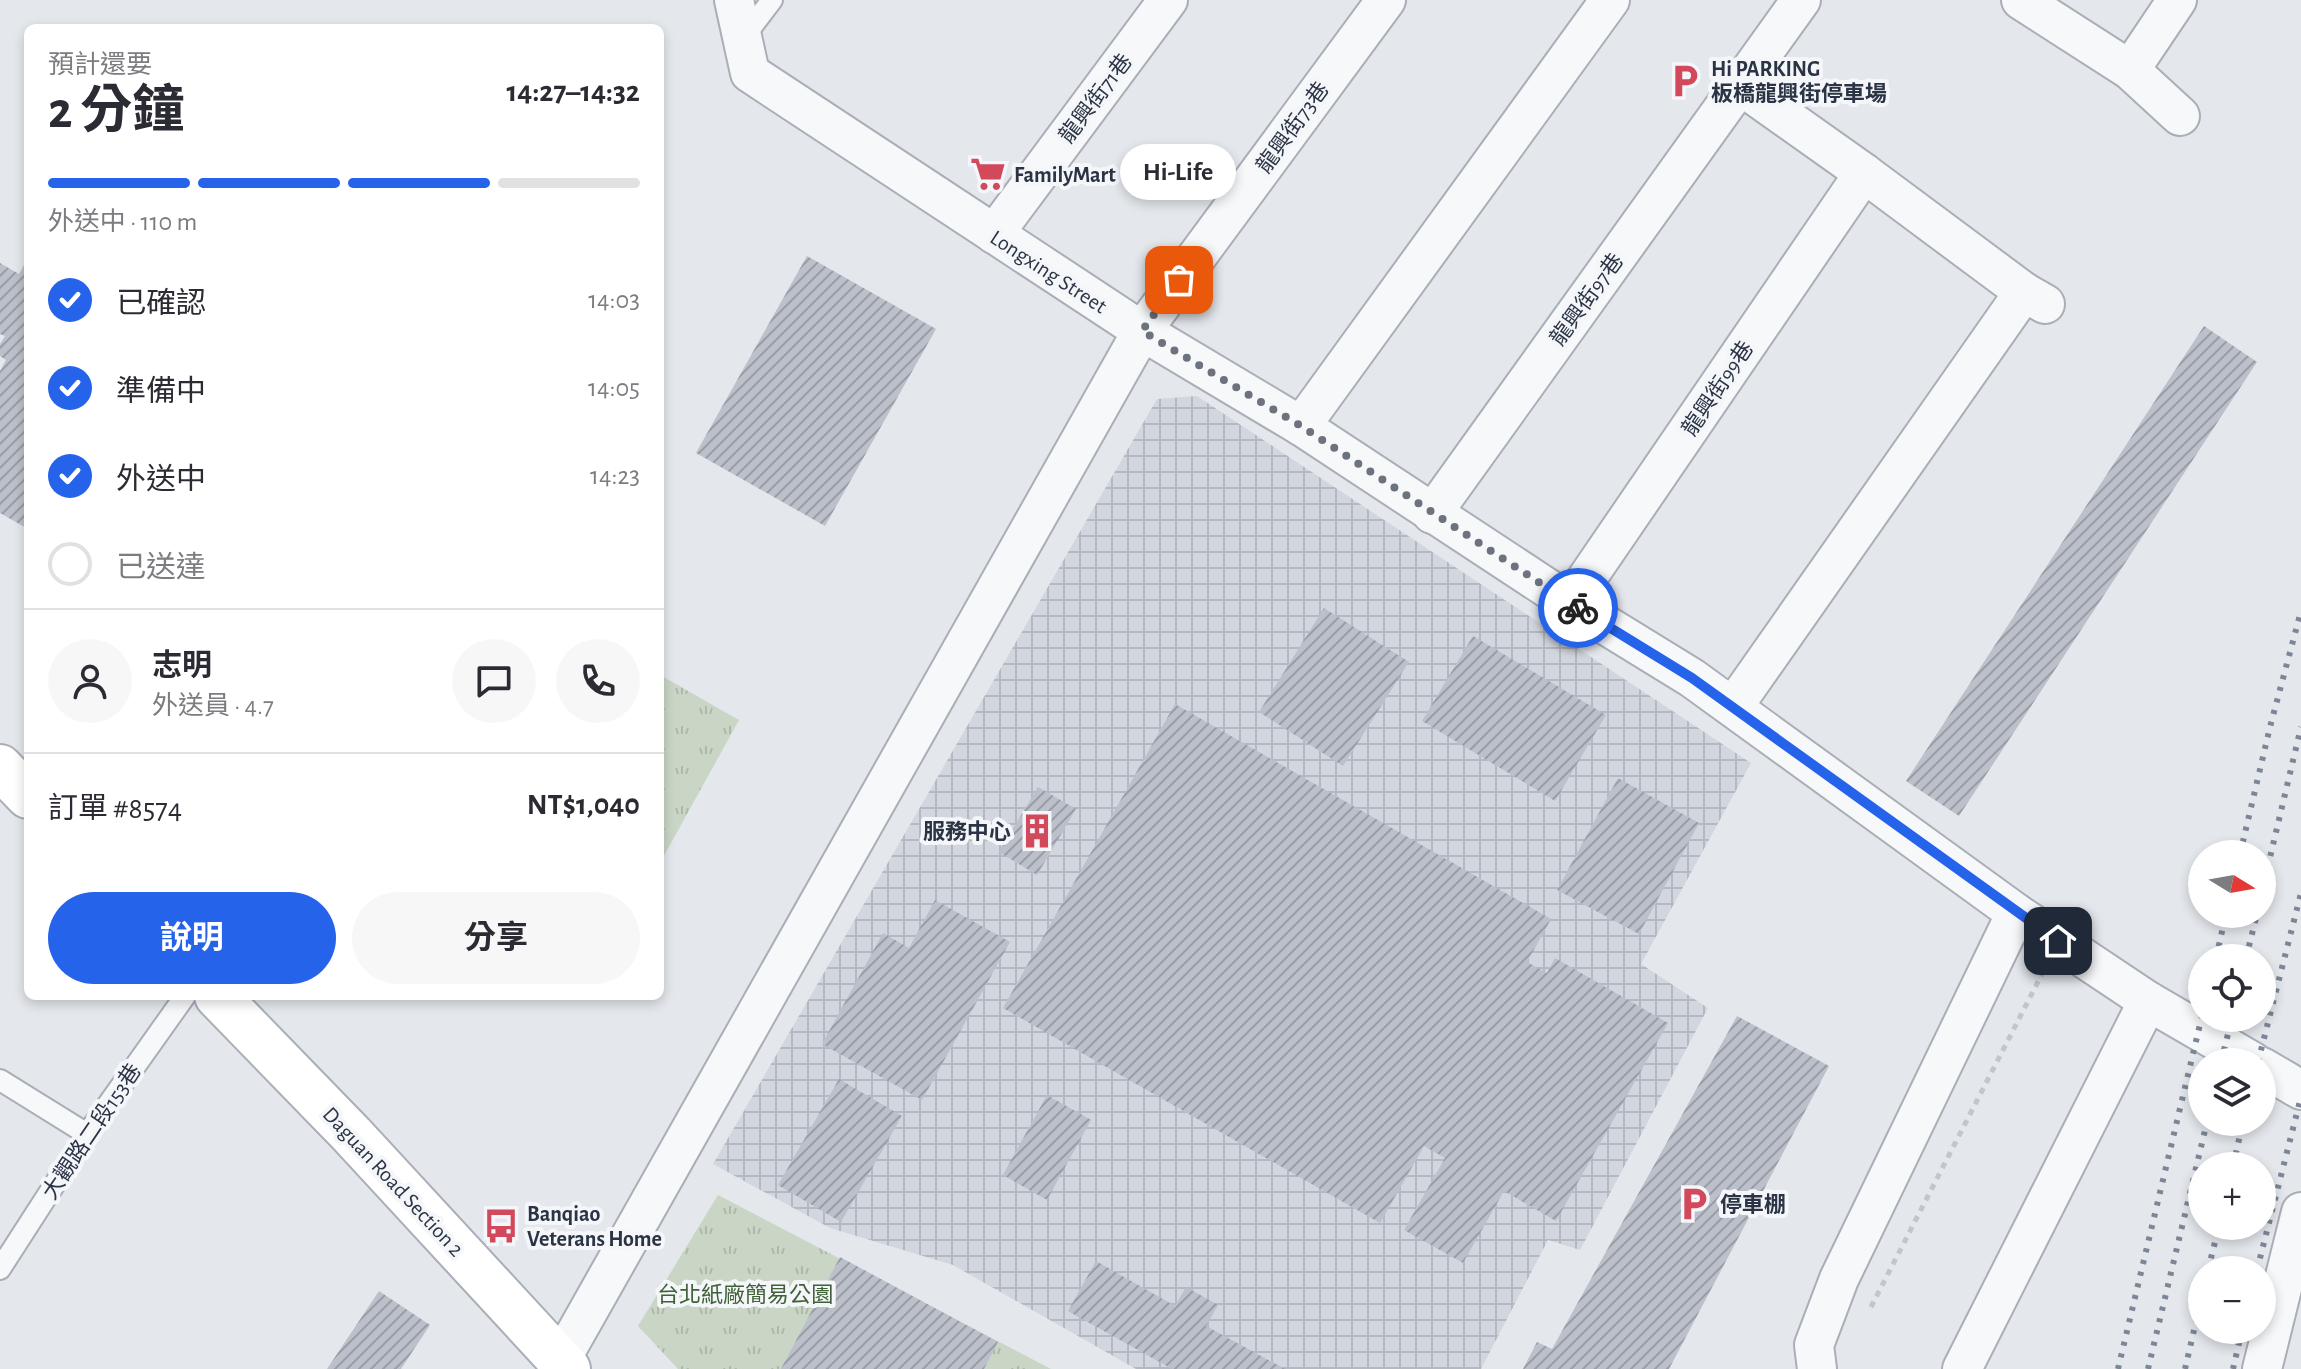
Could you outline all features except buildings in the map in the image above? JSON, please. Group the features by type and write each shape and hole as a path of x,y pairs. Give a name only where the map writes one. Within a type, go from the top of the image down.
{"main road":[{"path":"0,767 24,792"},
{"name":"Daguan Road Section 2","path":"221,1000 352,1135 564,1365"}],"street":[{"name":"龍興街71巷","path":"994,234 1168,0"},
{"name":"龍興街73巷","path":"564,1365 1142,331 1386,0"},
{"path":"1301,426 1610,0"},
{"name":"龍興街97巷","path":"1432,514 1801,0"},
{"path":"2021,0 2130,70 2180,116"},
{"path":"2130,70 2177,0"},
{"name":"Longxing Street","path":"732,11 750,73 1142,331 1301,426 1570,603 1692,678 2016,913 2148,1001 2229,1048"},
{"path":"1733,707 2034,298 1740,85"},
{"name":"龍興街99巷","path":"1570,603 1864,173"},
{"path":"1817,1369 1814,1345 1839,1279 2016,913"},
{"path":"1962,1369 2148,1001"},
{"path":"2276,1075 2301,1090"},
{"path":"2262,1369 2301,1212"}],"lane":[{"path":"732,11 772,0"},
{"name":"大觀路二段153巷","path":"0,1269 87,1134 182,1000"},
{"path":"0,1080 87,1134"}],"path":[{"path":"1864,1321 2058,941"}],"shaded area":[{"path":"1197,396 1751,763 1641,964 1708,1008 1580,1250 1548,1240 1481,1369 1136,1369 953,1265 830,1228 713,1164 1157,399"}],"green space":[{"path":"664,677 739,720 664,856"},
{"name":"台北紙廠簡易公園","path":"718,1195 1051,1369 678,1369 638,1326"}],"railway":[{"path":"2243,840 2301,611"},
{"path":"2274,840 2301,727"},
{"path":"2262,1048 2301,893"},
{"path":"2219,944 2223,928"},
{"path":"2250,944 2254,928"},
{"path":"2118,1369 2198,1032"},
{"path":"2224,1048 2228,1032"},
{"path":"2261,1256 2301,1097"},
{"path":"2148,1369 2204,1136"},
{"path":"2236,1152 2240,1136"},
{"path":"2212,1256 2216,1240"},
{"path":"2185,1369 2191,1344"},
{"path":"2233,1369 2239,1344"}],"way so far":[{"path":"1179,280 1142,331 1301,426 1578,608"}],"place":[{"name":"Hi PARKING 板橋龍興街停車場","path":"1685,81"},
{"name":"FamilyMart","path":"988,174"},
{"name":"Hi-Life","path":"1179,280"},
{"name":"服務中心","path":"1037,831"},
{"name":"停車棚","path":"1694,1204"},
{"name":"Banqiao Veterans Home","path":"501,1226"}],"route":[{"path":"1578,608 1692,678 2058,941"}]}
